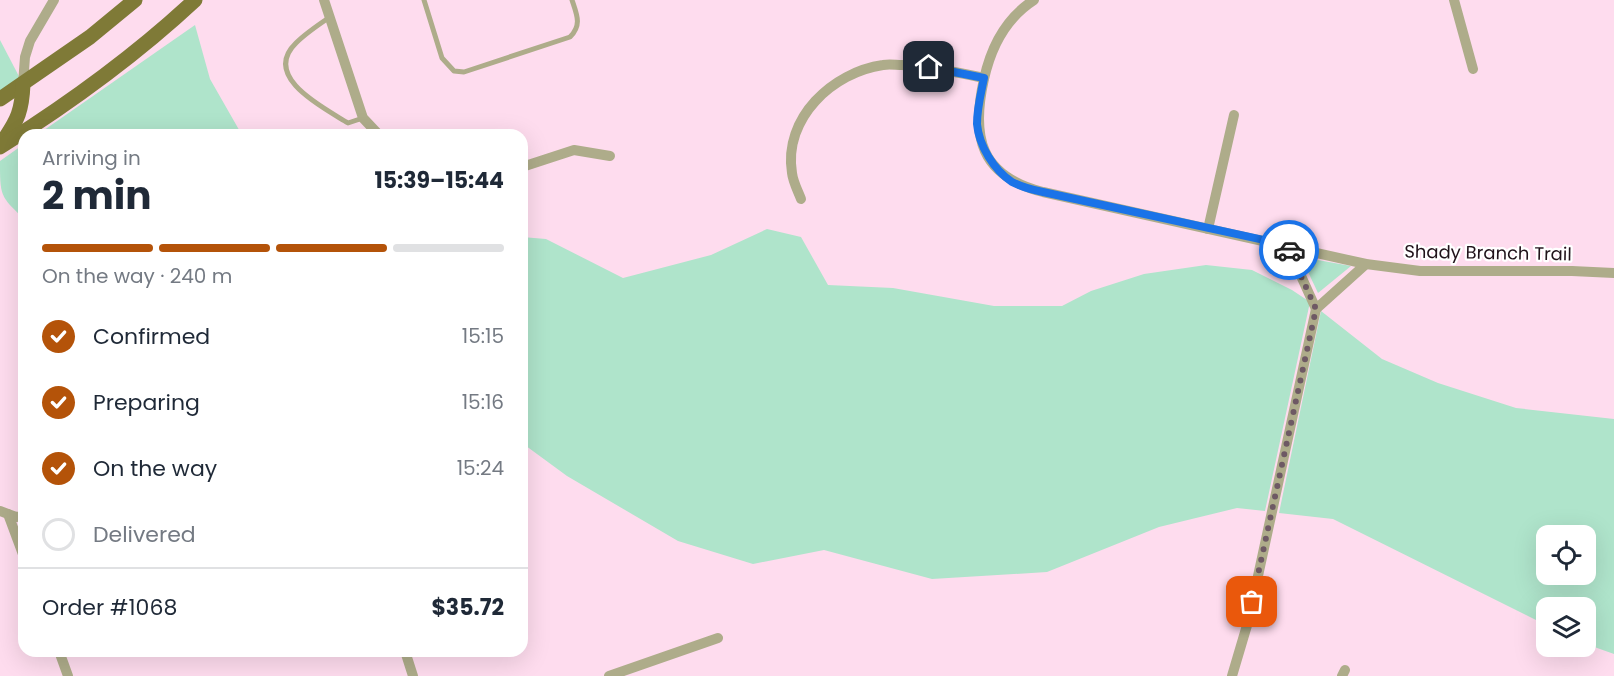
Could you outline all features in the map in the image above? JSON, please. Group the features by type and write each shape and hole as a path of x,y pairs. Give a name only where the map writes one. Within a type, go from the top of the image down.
{"main road":[{"path":"0,99 90,38 135,0"},
{"path":"27,129 77,98 148,42 195,0"},
{"path":"0,146 19,117 23,103 23,84"},
{"path":"0,146 18,135"}],"street":[{"path":"23,84 25,57 30,41 54,0"},
{"path":"324,0 363,118 373,129"},
{"name":"Shady Branch Trail","path":"1034,0 1009,21 993,49 984,78 978,112 979,136 984,150 995,165 1013,182 1043,192 1366,264 1420,271 1572,270 1614,273"},
{"path":"1454,0 1473,69"},
{"path":"801,199 792,174 792,148 800,123 820,94 844,77 884,64 929,67 984,78"},
{"path":"1208,229 1234,115"},
{"path":"528,165 574,150 610,156"},
{"path":"1287,245 1316,309"},
{"path":"1232,676 1248,622 1316,309 1366,264"},
{"path":"4,513 18,544"},
{"path":"609,676 718,638"},
{"path":"61,657 68,676"},
{"path":"407,657 413,676"}],"lane":[{"path":"424,0 442,58 454,71 464,72 570,37 576,30 579,19 572,0"},
{"path":"330,17 294,44 286,57 286,70 291,80 305,95 348,123 363,118"}],"green space":[{"path":"195,25 210,79 239,129 46,129"},
{"path":"0,40 23,84 0,99"},
{"path":"18,148 18,213 6,200 1,189 0,161"},
{"path":"767,229 801,237 828,285 893,288 994,306 1062,306 1091,291 1144,274 1206,265 1252,270 1292,290 1310,302 1265,511 1237,508 1159,527 1047,572 932,579 824,550 753,564 678,541 567,476 528,447 528,238 546,239 623,278 711,255"},
{"path":"1301,257 1351,266 1318,293"},
{"path":"1321,311 1382,359 1438,383 1516,408 1614,419 1614,654 1596,648 1596,597 1536,597 1536,620 1333,519 1279,513"}],"way so far":[{"path":"1252,602 1316,309 1289,250"}],"route":[{"path":"929,67 984,78 977,123 979,136 984,150 995,165 1013,182 1043,192 1287,245 1289,250"}]}
